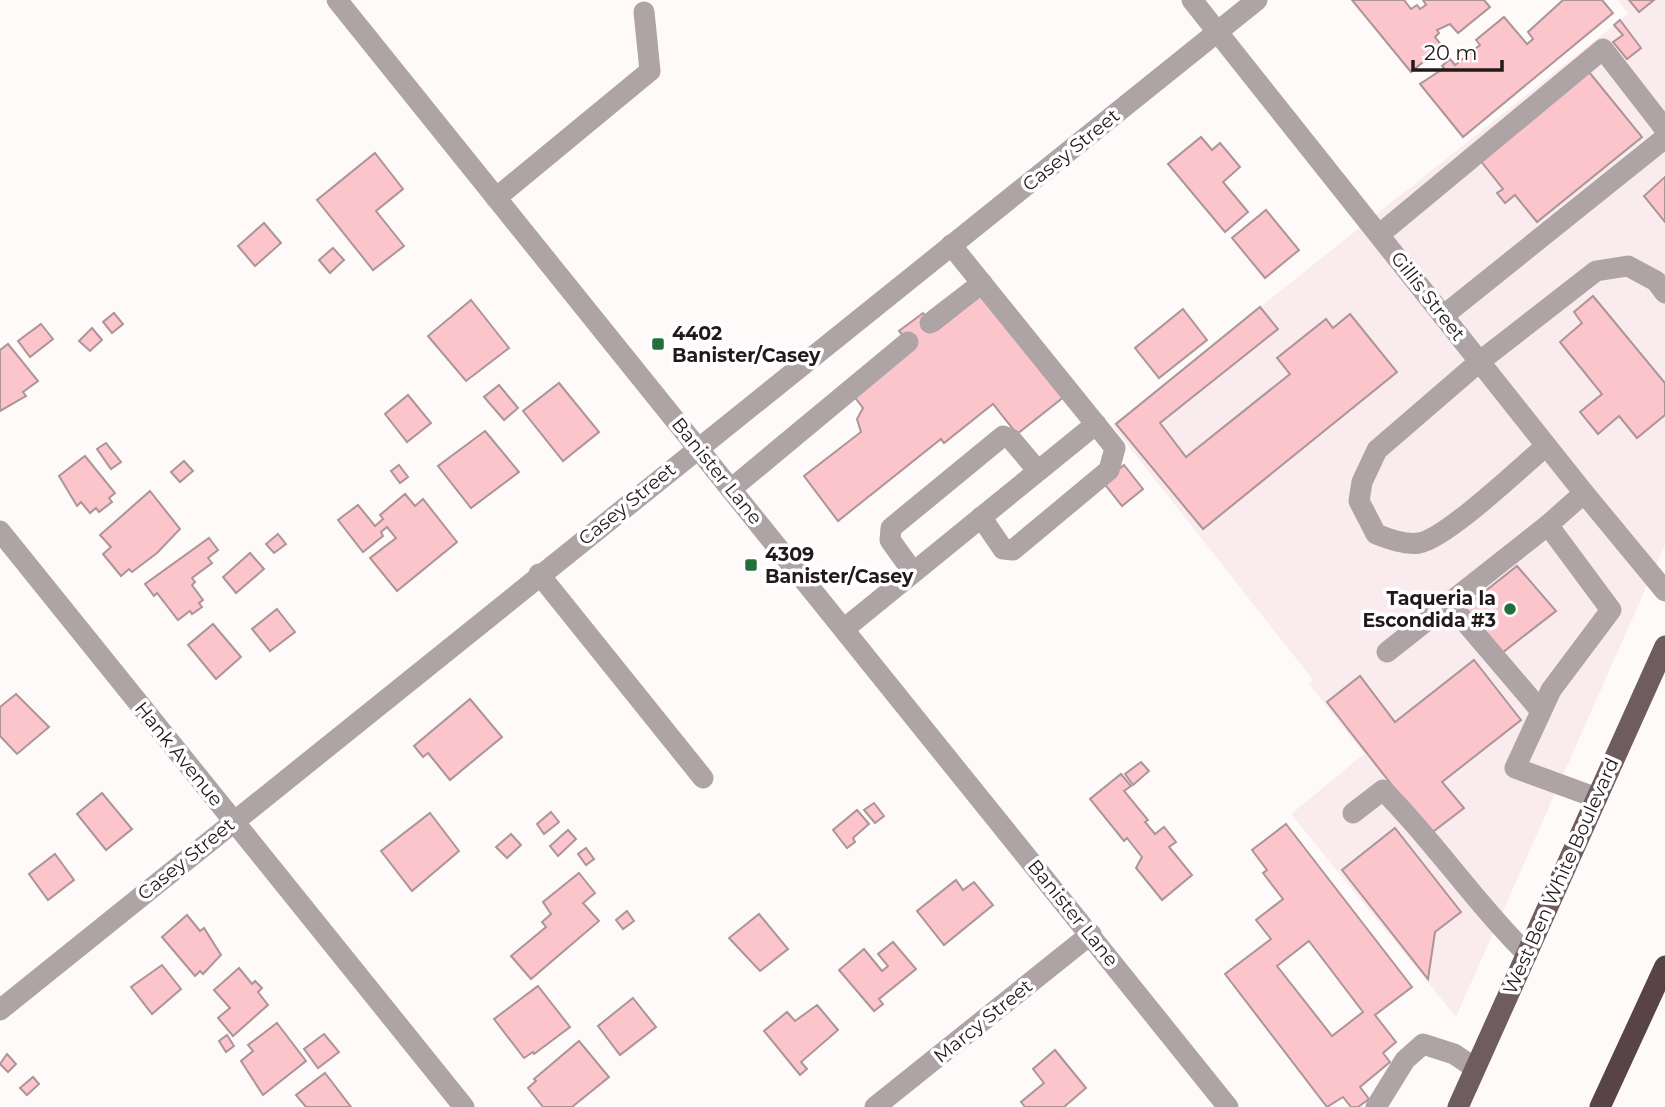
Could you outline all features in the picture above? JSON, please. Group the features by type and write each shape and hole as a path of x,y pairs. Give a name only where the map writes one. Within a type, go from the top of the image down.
{"highway":[{"path":"1600,1107 1665,965"}],"main road":[{"name":"West Ben White Boulevard","path":"1459,1105 1665,646"}],"street":[{"name":"Banister Lane","path":"338,0 1228,1107"},
{"name":"Gillis Street","path":"1192,0 1546,446 1665,591"},
{"name":"Casey Street","path":"0,1010 698,446 1257,0"},
{"path":"496,198 650,71 644,12"},
{"path":"1380,234 1603,49 1665,129"},
{"path":"1443,316 1665,138"},
{"path":"951,245 1115,448 1109,470 1013,550 1003,548 981,517"},
{"path":"1546,446 1459,519 1431,538 1420,542 1392,540 1376,534 1359,501 1362,482 1377,450 1479,362 1596,271 1628,266 1656,281 1665,293"},
{"path":"930,323 982,283"},
{"path":"732,489 908,342"},
{"path":"844,629 1096,424"},
{"path":"913,572 890,540 891,528 993,444 1003,436 1011,439 1038,471"},
{"path":"1387,652 1548,525 1584,493"},
{"path":"1548,525 1611,610 1551,690 1515,768 1597,798"},
{"name":"Hank Avenue","path":"0,531 464,1107"},
{"path":"539,575 703,778"},
{"path":"1448,603 1541,711"},
{"path":"1353,813 1383,790 1409,816 1489,917 1527,954"},
{"name":"Marcy Street","path":"874,1107 1091,934"},
{"path":"1376,1107 1405,1059 1423,1044 1454,1055 1475,1068"}],"shaded area":[{"path":"1618,0 1665,0 1665,545 1456,1017 1291,814 1364,754 1309,684 1313,680 1112,425 1628,14"}],"building":[{"path":"1352,0 1404,0 1411,9 1417,5 1420,9 1426,5 1423,0 1484,0 1490,7 1458,33 1450,24 1437,30 1439,33 1435,37 1442,46 1411,72"},
{"path":"1563,0 1602,0 1613,13 1463,137 1420,84 1444,68 1442,66 1450,59 1455,65 1480,45 1476,40 1504,17 1527,44 1533,39 1528,32"},
{"path":"1629,0 1654,0 1639,12"},
{"path":"1620,20 1641,48 1627,59 1613,42 1623,35 1614,25"},
{"path":"1589,72 1642,137 1537,222 1515,195 1505,203 1497,193 1503,189 1480,160"},
{"path":"1201,137 1212,150 1220,143 1240,167 1223,182 1248,212 1225,232 1168,164"},
{"path":"375,153 403,189 376,211 404,246 373,270 317,200"},
{"path":"1665,177 1665,222 1644,196"},
{"path":"1266,210 1299,250 1265,278 1232,238"},
{"path":"264,223 281,243 255,266 238,246"},
{"path":"333,248 344,260 330,273 319,260"},
{"path":"984,293 1065,396 1017,434 993,404 944,443 941,439 838,521 804,476 861,432 857,419 863,408 853,395 913,348 899,331 923,313 937,330"},
{"path":"1593,296 1665,383 1665,415 1637,438 1619,416 1598,434 1580,412 1602,394 1560,342 1582,323 1574,312"},
{"path":"471,300 509,348 466,381 428,336"},
{"path":"1260,307 1278,329 1160,423 1186,457 1290,374 1277,358 1326,319 1333,328 1350,314 1397,372 1203,529 1116,424"},
{"path":"1183,309 1207,340 1159,378 1135,348"},
{"path":"114,313 123,324 112,333 103,322"},
{"path":"41,324 53,339 30,357 18,341"},
{"path":"92,328 102,340 90,351 79,341"},
{"path":"8,344 38,381 23,392 26,396 0,411 0,350"},
{"path":"559,383 599,432 563,461 523,411"},
{"path":"499,385 518,408 504,420 484,397"},
{"path":"408,395 431,423 407,442 385,414"},
{"path":"485,431 519,472 471,508 438,466"},
{"path":"106,443 121,462 111,469 97,449"},
{"path":"85,456 115,493 109,498 112,502 99,512 96,508 90,513 81,502 77,506 59,476"},
{"path":"184,461 193,471 180,482 171,472"},
{"path":"399,465 408,477 400,483 391,471"},
{"path":"1124,465 1143,489 1122,506 1103,482"},
{"path":"150,491 180,529 157,553 132,572 129,569 121,576 103,554 111,547 100,535"},
{"path":"405,494 415,506 423,499 457,542 397,591 370,558 396,538 387,527 381,532 383,536 363,552 338,520 358,505 375,526 383,519 380,515"},
{"path":"278,534 286,544 274,553 266,544"},
{"path":"209,538 218,550 208,558 212,563 192,578 195,582 192,585 203,600 199,603 202,607 192,614 190,611 178,620 157,593 154,596 145,584"},
{"path":"250,553 264,569 236,593 223,577"},
{"name":"Taqueria la Escondida #3","path":"1517,566 1556,611 1502,653 1464,608"},
{"path":"277,609 295,632 270,651 252,629"},
{"path":"213,624 241,657 216,679 188,645"},
{"path":"1474,660 1521,720 1442,782 1464,808 1430,834 1327,702 1360,676 1395,722"},
{"path":"16,694 49,727 17,754 0,736 0,707"},
{"path":"470,699 502,737 450,780 428,753 423,757 414,746"},
{"path":"1141,762 1149,771 1133,785 1125,774"},
{"path":"1121,774 1131,786 1124,791 1148,820 1145,822 1155,834 1164,827 1176,842 1169,847 1192,875 1162,900 1136,868 1142,857 1127,838 1124,841 1090,799"},
{"path":"102,793 132,829 106,850 77,814"},
{"path":"874,803 884,816 875,823 864,810"},
{"path":"857,810 869,824 853,838 855,842 847,848 833,830"},
{"path":"551,812 559,822 544,834 537,824"},
{"path":"430,813 459,851 412,891 381,851"},
{"path":"1286,824 1412,987 1375,1015 1396,1042 1383,1053 1390,1062 1360,1087 1369,1099 1358,1107 1351,1107 1343,1097 1327,1107 1225,974 1271,939 1256,920 1283,899 1263,873 1267,870 1252,850","holes":["1309,941 1363,1012 1332,1036 1277,966"]},
{"path":"1395,828 1461,912 1435,932 1428,979 1342,870"},
{"path":"568,830 576,839 558,856 550,846"},
{"path":"511,834 521,845 507,858 496,847"},
{"path":"586,848 594,859 586,865 578,854"},
{"path":"55,854 74,880 48,900 29,874"},
{"path":"579,873 595,893 583,903 599,921 531,979 511,956 546,927 542,922 551,914 543,902"},
{"path":"956,880 963,890 974,882 993,905 944,945 917,911"},
{"path":"627,911 634,921 623,929 616,920"},
{"path":"759,914 788,949 760,971 729,938"},
{"path":"187,915 200,931 204,928 221,955 203,974 200,971 195,976 162,937"},
{"path":"893,942 916,969 879,999 883,1004 874,1011 839,970 864,949 882,971 888,966 878,954"},
{"path":"162,965 181,989 152,1014 131,987"},
{"path":"239,968 252,984 255,981 262,988 258,992 268,1005 233,1036 218,1018 230,1008 214,990"},
{"path":"538,986 570,1027 534,1054 533,1052 524,1058 494,1019"},
{"path":"633,998 656,1027 620,1055 598,1026"},
{"path":"817,1005 838,1030 801,1062 807,1069 800,1075 764,1031 787,1012 795,1021"},
{"path":"277,1023 306,1061 263,1095 241,1061 253,1051 248,1045"},
{"path":"324,1034 339,1052 318,1068 304,1049"},
{"path":"227,1035 234,1046 226,1052 219,1041"},
{"path":"579,1041 609,1077 572,1107 543,1107 528,1088 536,1081 534,1079"},
{"path":"1055,1050 1086,1088 1064,1107 1025,1107 1021,1102 1044,1083 1033,1069"},
{"path":"7,1054 16,1064 8,1072 0,1064"},
{"path":"325,1073 351,1107 306,1107 296,1095"},
{"path":"33,1077 39,1084 27,1095 20,1088"}],"place":[{"name":"4402 Banister/Casey","path":"658,344"},
{"name":"4309 Banister/Casey","path":"751,565"},
{"name":"Taqueria la Escondida #3","path":"1510,609"}]}
